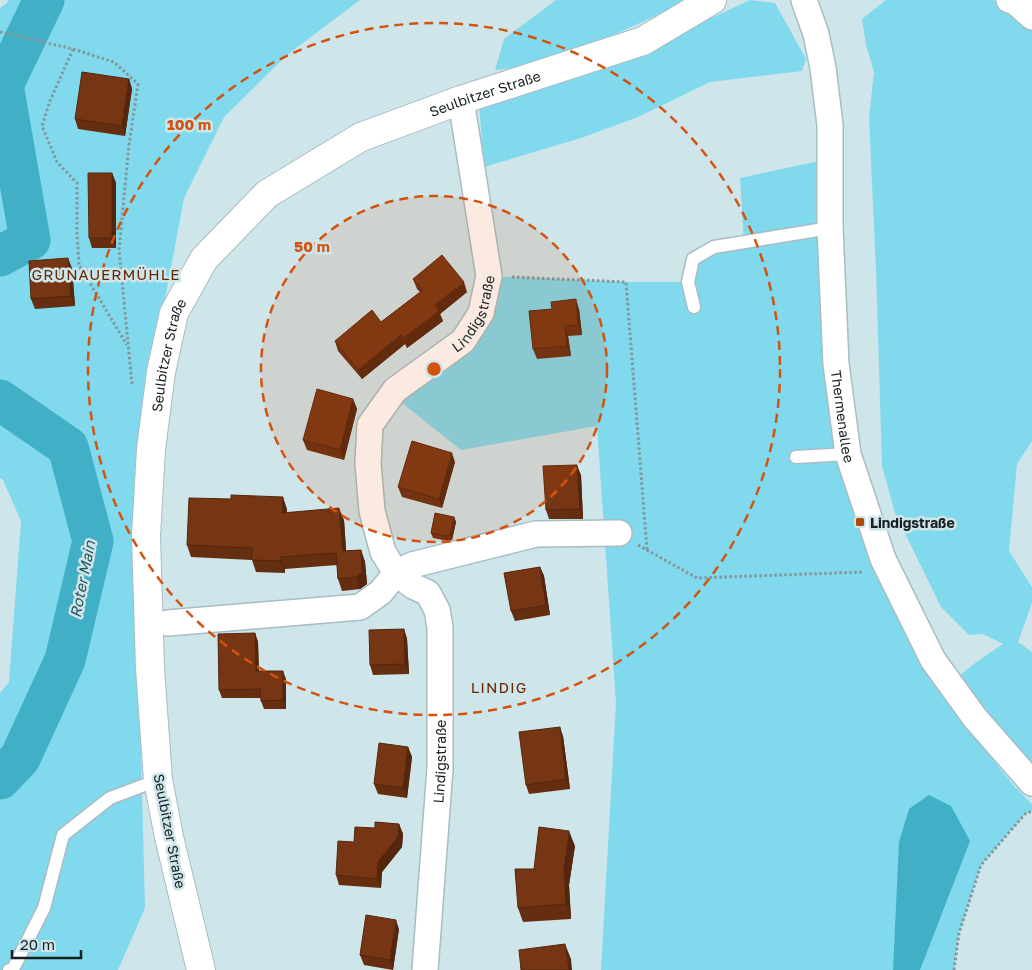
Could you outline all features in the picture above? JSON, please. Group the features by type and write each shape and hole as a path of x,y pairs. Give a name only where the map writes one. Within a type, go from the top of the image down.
{"street":[{"name":"Seulbitzer Straße","path":"201,970 169,837 158,780 150,668 146,536 151,449 161,372 174,313 204,259 267,194 361,137 461,100 642,41 712,0"},
{"name":"Thermenallee","path":"804,0 816,34 823,68 830,125 830,228 836,364 848,454 883,559 933,660 975,718 1032,783"},
{"path":"1009,0 1015,2 1032,17"},
{"name":"Lindigstraße","path":"425,970 440,768 440,627 437,610 428,593 413,586 396,573 383,552 372,511 368,463 370,426 395,390 463,341 481,314 489,276 461,100"},
{"path":"168,623 360,607 382,592 396,573 412,565 536,534 619,533"}],"lane":[{"path":"694,307 688,282 693,259 714,247 830,228"},
{"path":"796,457 848,454"},
{"path":"9,970 13,969 44,908 63,835 110,798 158,780"}],"path":[{"path":"0,32 73,49 114,62 138,84 129,145 119,250 133,393"},
{"path":"73,49 50,101 42,126 57,162 77,183 76,233 79,264 129,347"},
{"path":"489,276 626,282 647,550"},
{"path":"619,533 697,578 862,572 883,559"},
{"path":"954,970 959,933 981,865 1025,814 1032,811"}],"shaded area":[{"path":"8,0 360,0 287,55 224,117 184,198 134,481 145,908 118,970 0,970 0,693 9,682 21,521 3,480 0,478 0,8"},
{"path":"556,0 687,0 584,47 543,61 495,70 504,39"},
{"path":"750,0 775,3 806,59 802,71 710,82 638,117 581,138 484,167 479,104 610,66"},
{"path":"886,0 993,0 1012,9 1032,26 1032,441 1017,464 1009,551 1032,587 1032,603 1018,642 1032,652 1032,770 956,678 1003,644 983,634 969,635 941,607 895,513 882,466 869,118 874,72 866,45 862,19"},
{"path":"819,161 828,375 915,651 948,704 1014,786 1032,804 1032,811 1025,814 981,865 959,933 954,970 601,970 616,703 597,426 461,450 392,395 463,341 489,276 626,282 688,282 693,259 744,242 740,178"},
{"path":"929,795 951,806 970,841 920,970 893,970 899,842 909,809"}],"building":[{"path":"82,72 129,79 122,126 75,119"},
{"path":"88,173 112,173 112,238 89,238"},
{"path":"442,255 464,282 435,305 439,311 404,338 401,335 358,370 335,341 372,310 381,322 423,290 413,279"},
{"path":"68,258 71,296 31,299 29,261"},
{"path":"576,299 578,325 565,326 567,346 533,349 529,311 552,309 551,302"},
{"path":"317,389 353,399 340,450 303,440"},
{"path":"412,441 452,453 439,499 398,487"},
{"path":"577,465 580,509 546,510 543,466"},
{"path":"231,495 283,497 282,513 339,508 343,551 361,550 362,573 356,577 338,579 336,553 280,557 280,561 252,560 252,548 187,545 189,498 231,499"},
{"path":"435,513 454,517 450,535 431,533"},
{"path":"540,567 546,605 511,611 504,573"},
{"path":"404,629 405,664 370,665 369,630"},
{"path":"255,633 256,671 283,671 283,700 261,701 260,689 219,690 218,634"},
{"path":"560,727 566,779 526,785 519,732"},
{"path":"379,743 408,747 403,788 374,784"},
{"path":"375,822 399,824 398,837 378,862 377,879 336,875 338,841 354,842 355,827 375,828"},
{"path":"539,827 569,831 564,870 566,904 518,908 515,869 534,869"},
{"path":"366,915 396,920 390,960 360,955"},
{"path":"565,944 569,970 521,970 519,950"}],"waterway":[{"name":"Roter Main","path":"0,256 30,240 3,85 44,0"},
{"name":"Roter Main","path":"0,400 68,447 93,541 65,660 20,758 0,779"}],"place":[{"name":"Lindigstraße","path":"860,522"}],"district":[{"name":"GRUNAUERMÜHLE","path":"106,274"},
{"name":"LINDIG","path":"499,687"}]}
